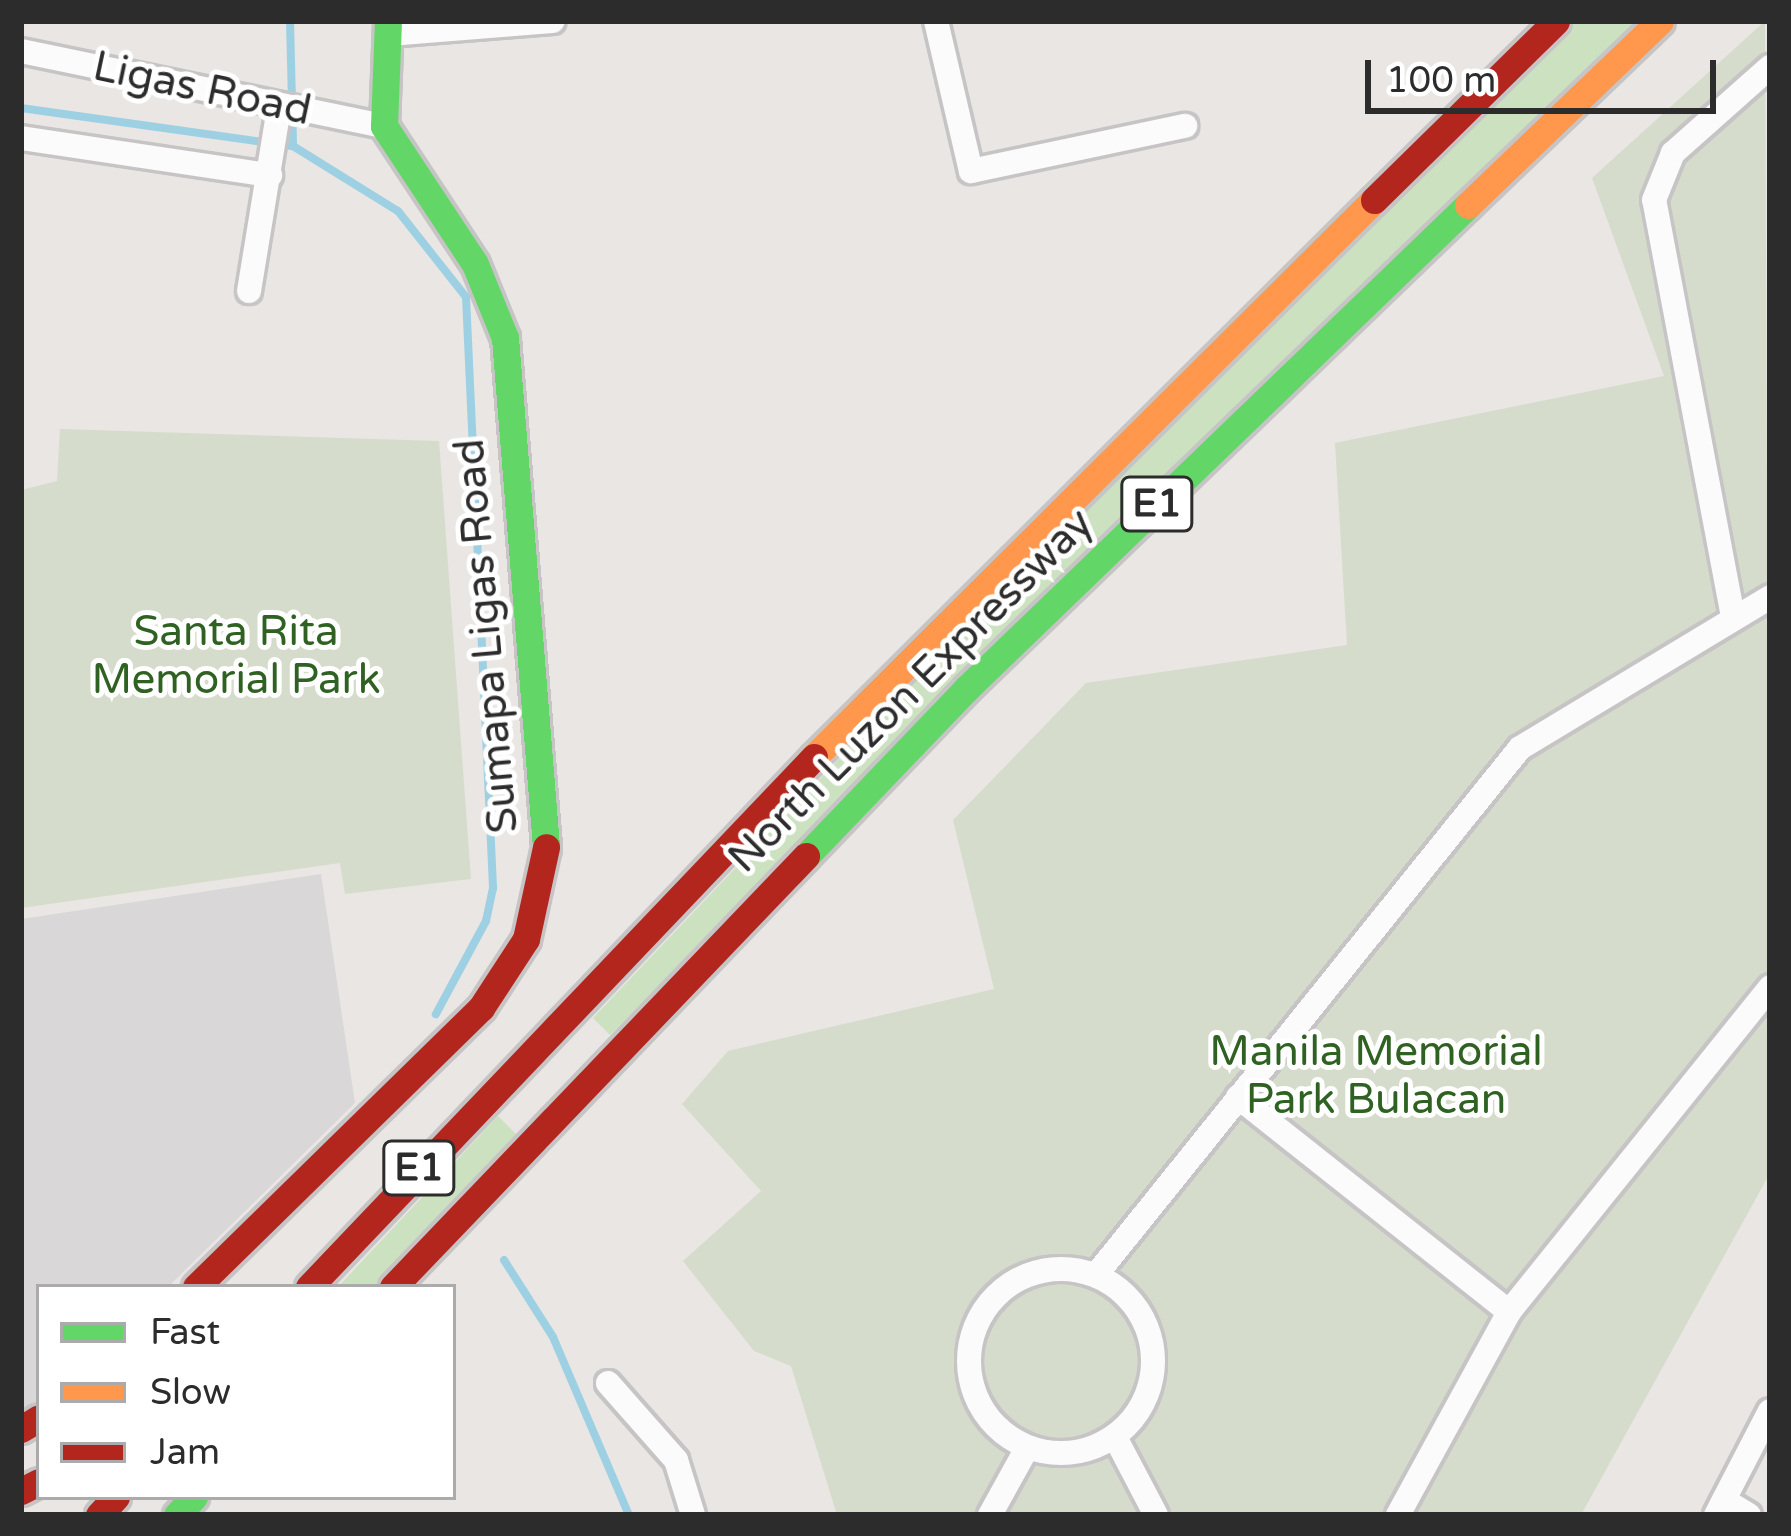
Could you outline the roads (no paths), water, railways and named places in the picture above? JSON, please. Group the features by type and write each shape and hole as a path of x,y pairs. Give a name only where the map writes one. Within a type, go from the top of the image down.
{"main road":[{"name":"North Luzon Expressway","path":"312,1284 925,640 1556,21"},
{"name":"North Luzon Expressway","path":"396,1284 966,689 1660,21"},
{"path":"384,126 388,27"},
{"name":"Sumapa Ligas Road","path":"199,1284 481,1008 526,939 540,896 548,836 542,732 514,531 505,338 475,264 384,126"}],"street":[{"path":"388,27 552,21"},
{"path":"936,21 971,171 1185,126"},
{"name":"Ligas Road","path":"21,52 279,114 384,126"},
{"path":"1733,617 1654,200 1673,153 1770,67"},
{"path":"249,291 279,114"},
{"path":"21,138 272,165"},
{"path":"1096,1275 1520,748 1770,597"},
{"path":"1398,1515 1509,1312 1770,987"},
{"path":"1238,1097 1509,1312"},
{"path":"1048,1270 1096,1275 1120,1290 1150,1336 1148,1392 1115,1437 1057,1454 1027,1448 981,1408 970,1347 980,1318 1025,1276 1048,1270"},
{"path":"608,1383 676,1460 693,1515"},
{"path":"1749,1515 1720,1508 1770,1411"},
{"path":"1115,1437 1156,1515"},
{"path":"990,1515 1027,1448"}],"waterway":[{"path":"290,21 293,146"},
{"path":"21,108 293,146 398,211 466,297 493,888 486,921 436,1014"},
{"path":"504,1260 553,1337 629,1515"}],"park label":[{"name":"Santa Rita Memorial Park","path":"236,656"},
{"name":"Manila Memorial Park Bulacan","path":"1376,1076"}]}
